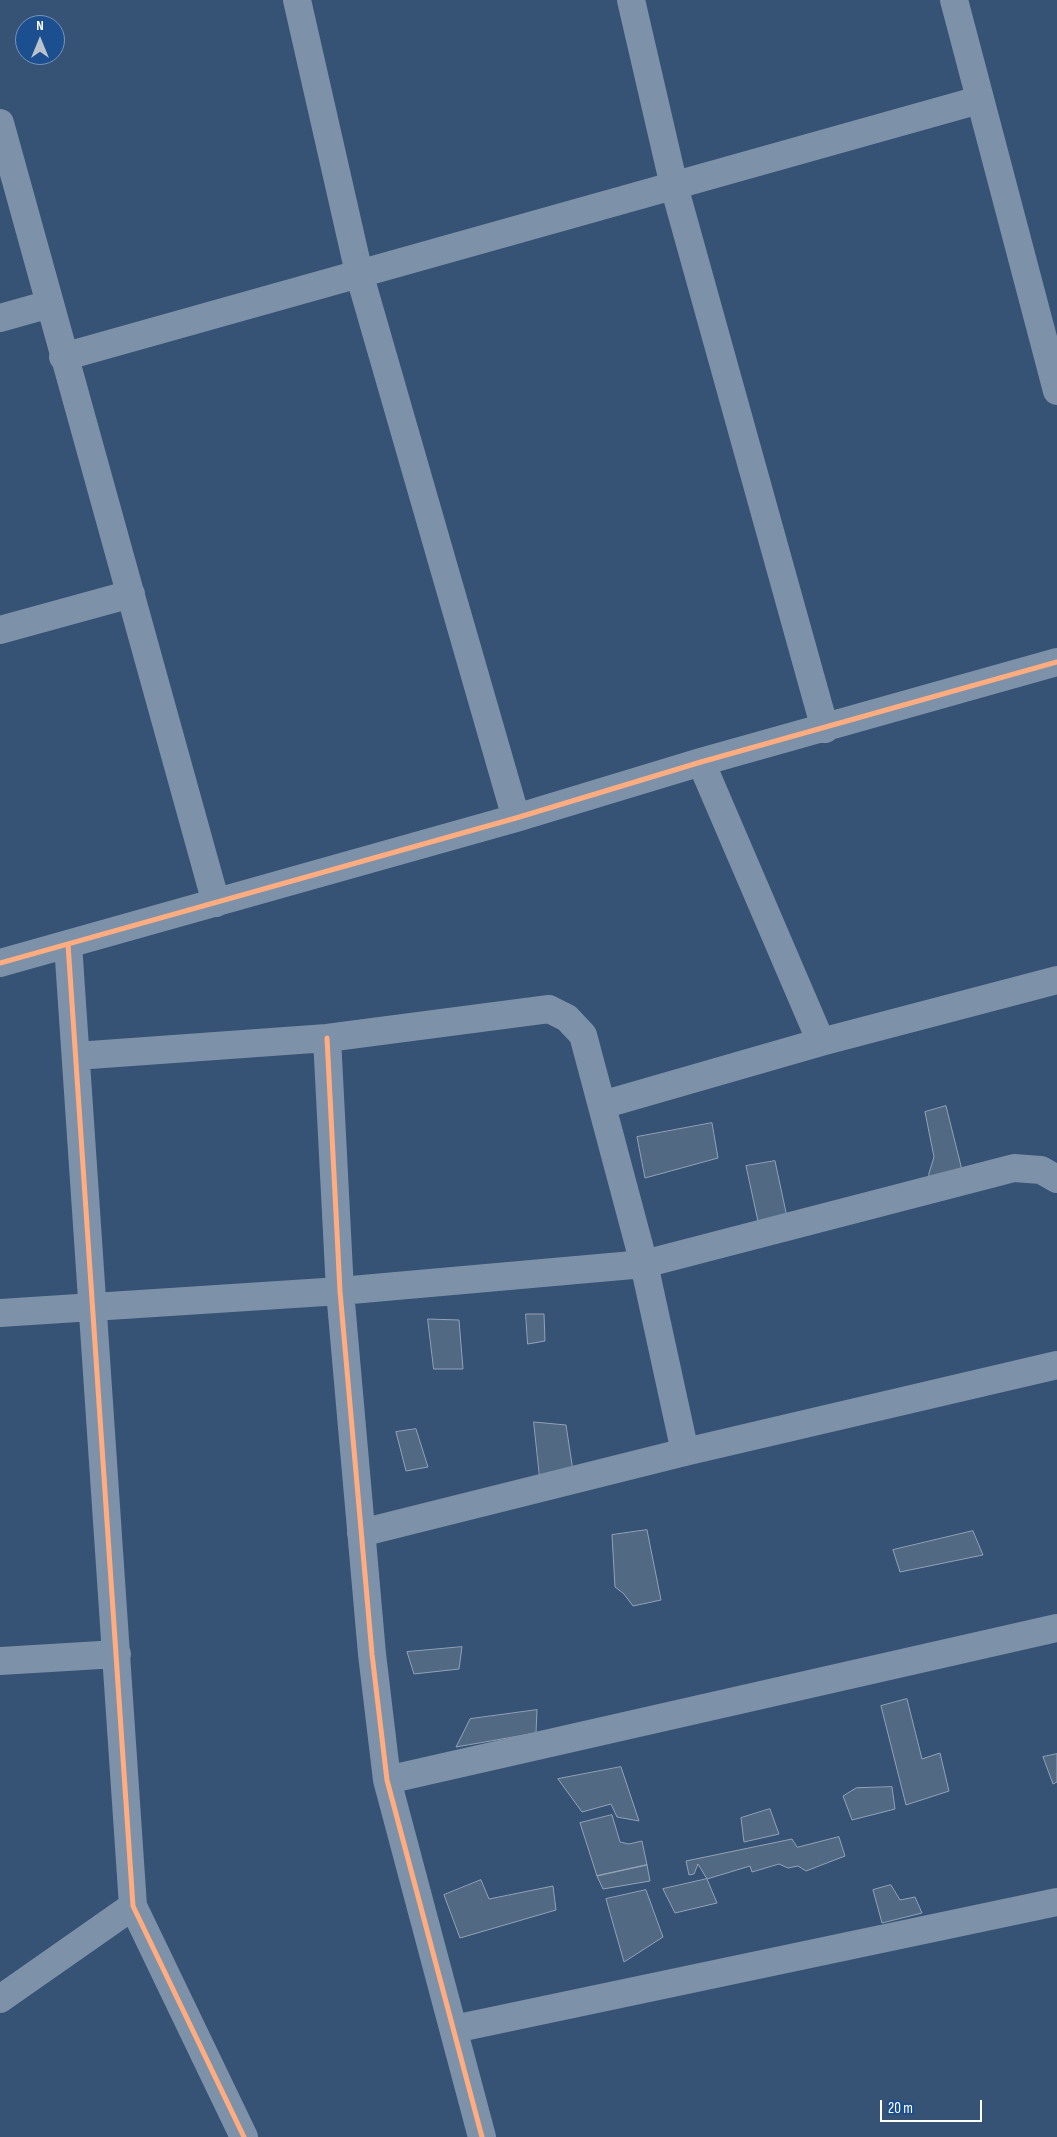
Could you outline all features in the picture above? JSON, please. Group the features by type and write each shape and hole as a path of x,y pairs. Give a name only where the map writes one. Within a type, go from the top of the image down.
{"street":[{"path":"297,0 360,273 516,818"},
{"path":"631,0 674,186 825,729"},
{"path":"954,0 1057,391"},
{"path":"63,357 979,100"},
{"path":"0,123 63,357 131,594 216,903"},
{"path":"0,318 50,304"},
{"path":"0,630 131,594"},
{"path":"0,963 516,818 701,762 825,729 1057,662"},
{"path":"701,762 821,1042"},
{"path":"68,944 133,1906 244,2137"},
{"path":"602,1105 821,1042 1057,980"},
{"path":"76,1056 327,1038 549,1009 567,1018 583,1035 644,1264 685,1452"},
{"path":"327,1038 340,1292 361,1533 386,1780 482,2137"},
{"path":"0,1314 340,1292 644,1264 1014,1168 1040,1170 1057,1179"},
{"path":"361,1533 685,1452 1057,1365"},
{"path":"386,1780 1057,1628"},
{"path":"0,1661 117,1654"},
{"path":"454,2029 1057,1902"},
{"path":"0,1999 133,1906"}],"building":[{"path":"946,1106 963,1174 928,1184 934,1157 925,1112"},
{"path":"712,1123 718,1158 645,1178 637,1137"},
{"path":"775,1161 787,1217 759,1226 746,1166"},
{"path":"526,1314 544,1314 545,1341 528,1344"},
{"path":"428,1319 459,1320 463,1369 434,1369"},
{"path":"534,1422 566,1425 573,1471 540,1478"},
{"path":"416,1429 428,1467 406,1471 396,1432"},
{"path":"647,1530 661,1600 633,1606 624,1594 615,1587 612,1535"},
{"path":"973,1531 983,1555 900,1572 893,1550"},
{"path":"462,1647 459,1669 414,1674 407,1652"},
{"path":"907,1699 922,1759 940,1753 949,1791 906,1805 881,1706"},
{"path":"537,1710 536,1733 456,1747 470,1719"},
{"path":"1057,1754 1057,1782 1053,1784 1043,1757"},
{"path":"621,1767 639,1821 617,1817 611,1804 582,1812 558,1779"},
{"path":"892,1787 895,1809 852,1820 843,1796 856,1788"},
{"path":"770,1809 779,1834 744,1842 741,1818"},
{"path":"612,1815 620,1842 629,1844 642,1841 647,1865 597,1876 580,1823"},
{"path":"839,1837 845,1856 806,1871 798,1866 788,1868 779,1864 752,1872 750,1866 707,1879 698,1864 694,1874 689,1875 686,1861 792,1839 797,1847"},
{"path":"647,1865 650,1881 603,1889 597,1876"},
{"path":"707,1879 717,1903 675,1913 663,1889"},
{"path":"481,1880 489,1899 553,1886 556,1910 460,1938 444,1895"},
{"path":"891,1885 900,1900 915,1897 922,1913 882,1923 873,1890"},
{"path":"646,1890 663,1937 624,1962 606,1899"}],"cycle path":[{"path":"0,963 516,818 701,762 1057,662"},
{"path":"68,944 133,1906 244,2137"},
{"path":"327,1038 340,1291 372,1654 387,1780 482,2137"}]}
